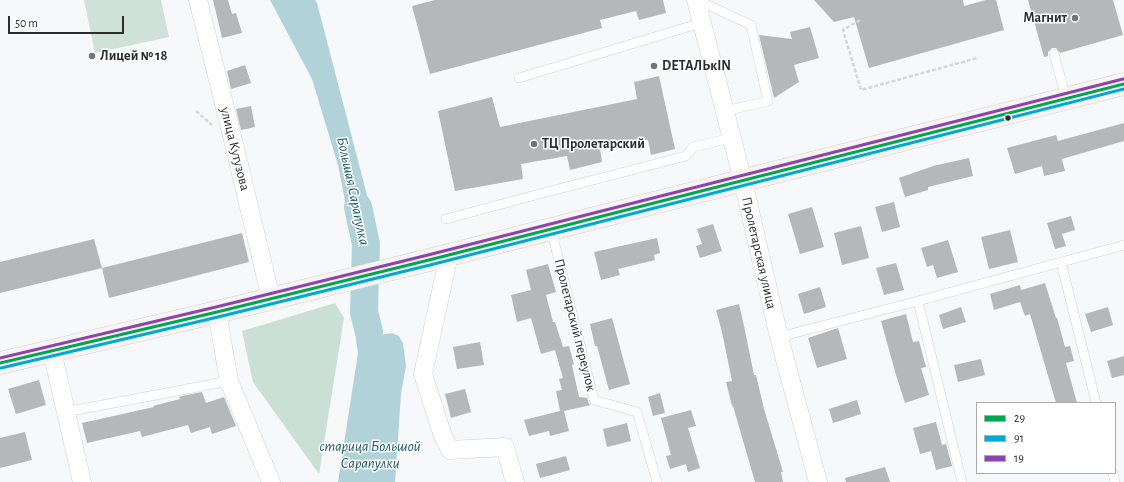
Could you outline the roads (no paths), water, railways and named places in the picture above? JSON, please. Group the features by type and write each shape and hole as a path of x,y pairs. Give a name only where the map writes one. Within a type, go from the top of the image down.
{"main road":[{"path":"0,363 439,258 1124,84"}],"street":[{"name":"улица Кутузова","path":"198,0 271,299"},
{"name":"Пролетарская улица","path":"696,0 743,181 779,337 818,482"},
{"path":"439,258 423,374 443,436 450,450 504,447 515,482"},
{"path":"216,312 229,381 272,482"},
{"path":"52,351 82,482"}],"lane":[{"path":"696,0 751,25 768,101 724,111"},
{"path":"519,78 702,23"},
{"path":"1054,54 1066,98"},
{"path":"446,219 686,156 694,147 732,138"},
{"name":"Пролетарский переулок","path":"551,229 594,400 637,412 656,482"},
{"path":"779,337 1124,245"},
{"path":"1060,262 1096,402"},
{"path":"918,301 962,482"},
{"path":"66,412 229,381"}],"water":[{"path":"270,0 315,0 317,3 368,199 375,242 354,247 338,165 312,79"},
{"name":"старица Большой Сарапулки","path":"368,293 373,309 373,328 375,333 379,335 392,333 399,336 403,343 406,366 401,394 395,482 338,482 358,353 354,326 355,297"}],"waterway":[{"name":"Большая Сарапулка","path":"358,207 366,244 364,312 369,332"}],"place":[{"name":"Магнит","path":"1075,18"},
{"name":"Лицей № 18","path":"92,56"},
{"name":"DЕТАЛЬкIN","path":"654,66"},
{"name":"ТЦ Пролетарский","path":"534,144"}]}
